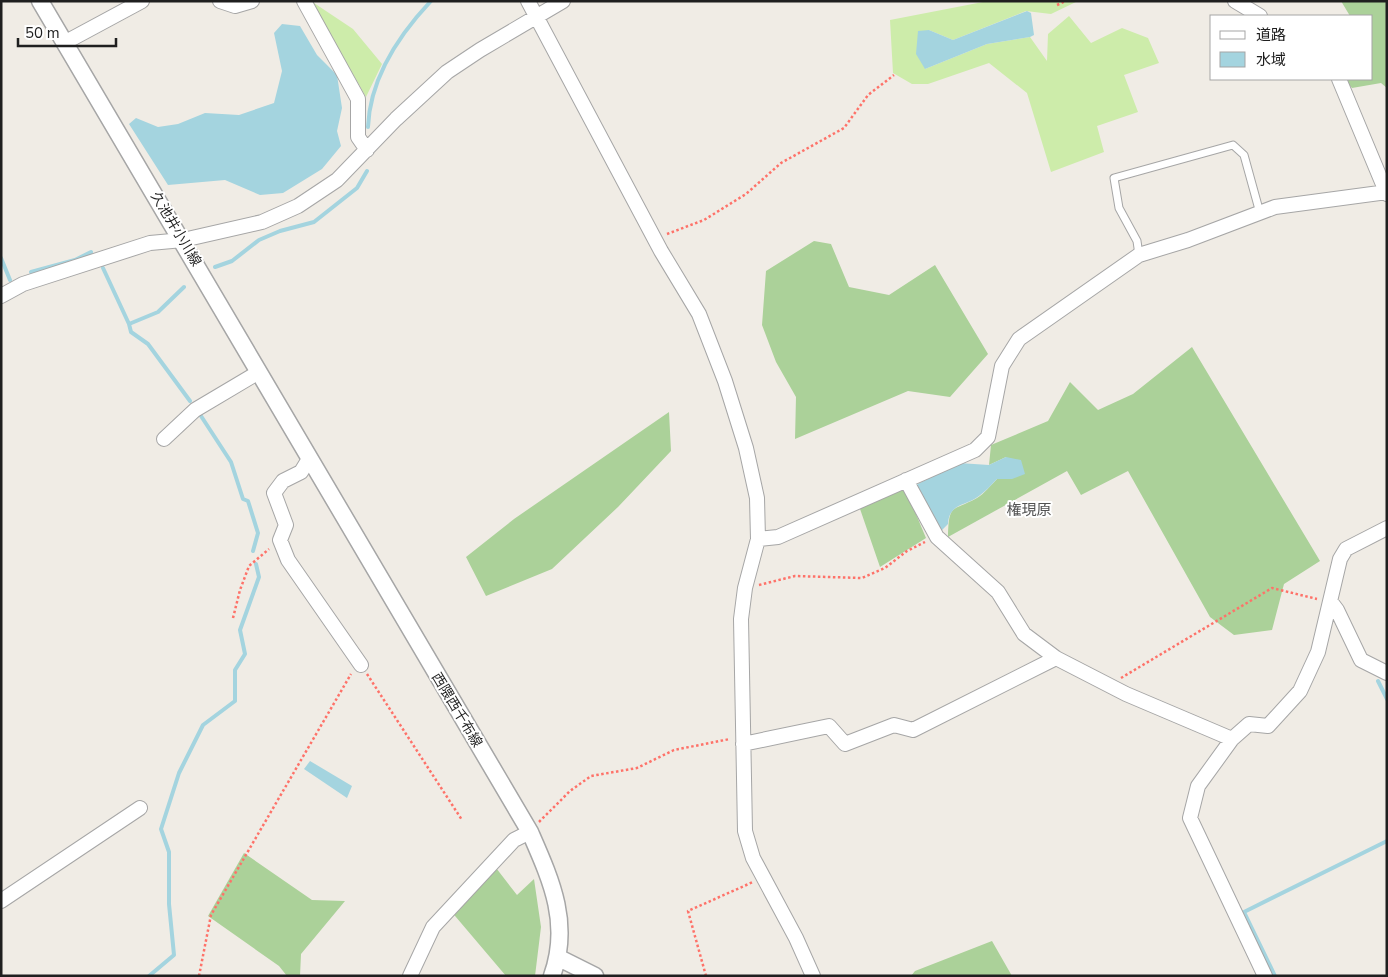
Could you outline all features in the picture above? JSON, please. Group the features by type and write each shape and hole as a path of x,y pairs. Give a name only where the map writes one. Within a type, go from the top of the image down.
{"street":[{"name":"久池井小川線","path":"40,1 309,459"},
{"path":"64,43 142,1"},
{"path":"220,1 235,6 252,1"},
{"path":"304,1 358,99 360,115 357,126 358,137 366,150"},
{"path":"528,1 654,239 699,314 725,381 746,448 757,498 758,539 745,588 741,619 745,831 753,858 796,938 813,976"},
{"path":"1,296 23,284 150,243 182,240 262,222 298,206 337,180 414,101 448,72 563,1"},
{"path":"1235,1 1258,15"},
{"path":"758,539 778,537 975,450 988,437 1002,366 1019,339 1139,256 1275,207 1387,193 1340,80"},
{"path":"164,439 196,410 259,372"},
{"path":"309,459 301,472 283,481 274,493 286,526 280,540 288,560 361,665"},
{"name":"西隈西千布線","path":"309,459 530,832 552,881 559,920 559,958 552,976"},
{"path":"906,480 937,537 998,592 1024,634 1056,658 1109,685 1232,740"},
{"path":"1264,976 1190,818 1198,786 1232,740 1249,724 1268,726 1300,691 1318,652 1340,559 1346,549 1387,528"},
{"path":"1331,602 1337,610 1361,660 1387,673"},
{"path":"743,744 829,726 845,744 894,725 913,730 1056,658"},
{"path":"1,901 140,808"},
{"path":"410,976 432,927 514,840 530,832"},
{"path":"559,958 596,976"}],"lane":[{"path":"1139,256 1137,241 1118,208 1114,178 1233,145 1244,155 1260,212"}],"path":[{"path":"1056,5 1066,1"},
{"path":"654,239 704,220 746,194 781,163 844,128 868,95 894,75"},
{"path":"745,588 795,576 862,578 885,568 907,552 937,537"},
{"path":"233,618 240,590 249,566 280,540"},
{"path":"1109,685 1272,588 1331,602"},
{"path":"199,976 210,915 347,679 361,665 462,820"},
{"path":"530,832 570,791 591,776 637,768 674,750 730,739 743,744"},
{"path":"706,976 688,910 764,878"}],"green space":[{"path":"311,1 353,29 382,64 366,97"},
{"path":"988,1 1078,1 1051,14 1026,11 953,40 929,30 925,69 987,44 1030,37 1047,61 1048,34 1069,16 1091,43 1122,28 1148,38 1159,63 1124,75 1138,112 1097,126 1104,152 1051,172 1027,93 989,63 928,84 912,84 893,73 890,20"},
{"path":"1341,1 1387,1 1387,88 1381,83 1352,88 1345,80 1373,80 1373,15 1349,15"},
{"path":"814,241 831,244 849,287 889,295 935,265 988,354 950,397 908,391 795,439 796,397 776,362 762,325 766,271"},
{"path":"1192,347 1320,561 1284,584 1272,630 1234,635 1210,617 1128,471 1081,495 1067,471 948,537 949,518 957,507 980,496 997,479 1012,479 1006,457 989,465 991,445 1048,421 1070,382 1098,410 1133,394"},
{"path":"669,412 671,451 618,507 552,569 486,596 466,557 514,519"},
{"path":"905,488 926,538 880,567 859,506"},
{"path":"244,853 312,900 345,901 301,954 300,976 287,976 279,966 208,916"},
{"path":"493,864 517,895 534,879 541,927 535,976 506,976 450,910"},
{"path":"992,941 1012,976 911,976 915,971"}],"water":[{"path":"1027,11 1031,13 1034,35 1030,37 987,44 925,69 916,54 918,31 929,30 953,40"},
{"path":"282,24 300,26 317,55 337,75 342,108 337,131 341,146 322,169 283,193 260,195 225,180 168,185 129,124 136,118 158,127 178,124 205,113 239,115 274,103 282,71 274,33"},
{"path":"1006,457 1021,460 1025,474 1012,479 997,479 979,496 951,512 948,524 942,530 930,514 916,485 959,463 989,465"},
{"path":"310,761 352,786 347,798 304,769"}],"waterway":[{"path":"368,127 370,109 380,75 397,43 431,1"},
{"path":"215,267 232,261 259,240 280,231 314,222 357,188 367,171"},
{"path":"31,272 75,260 91,252"},
{"path":"1,258 10,280"},
{"path":"103,268 129,324 158,312 184,287"},
{"path":"129,324 131,332 148,344 190,401"},
{"path":"201,416 231,462 243,499 248,501 258,533 253,551"},
{"path":"149,976 174,955 169,904 169,852 161,829 179,773 203,725 235,701 235,670 245,654 240,630 259,577 256,564"},
{"path":"1378,681 1387,699"},
{"path":"1275,976 1244,912 1387,841"}],"district":[{"name":"権現原","path":"1029,510"}]}
